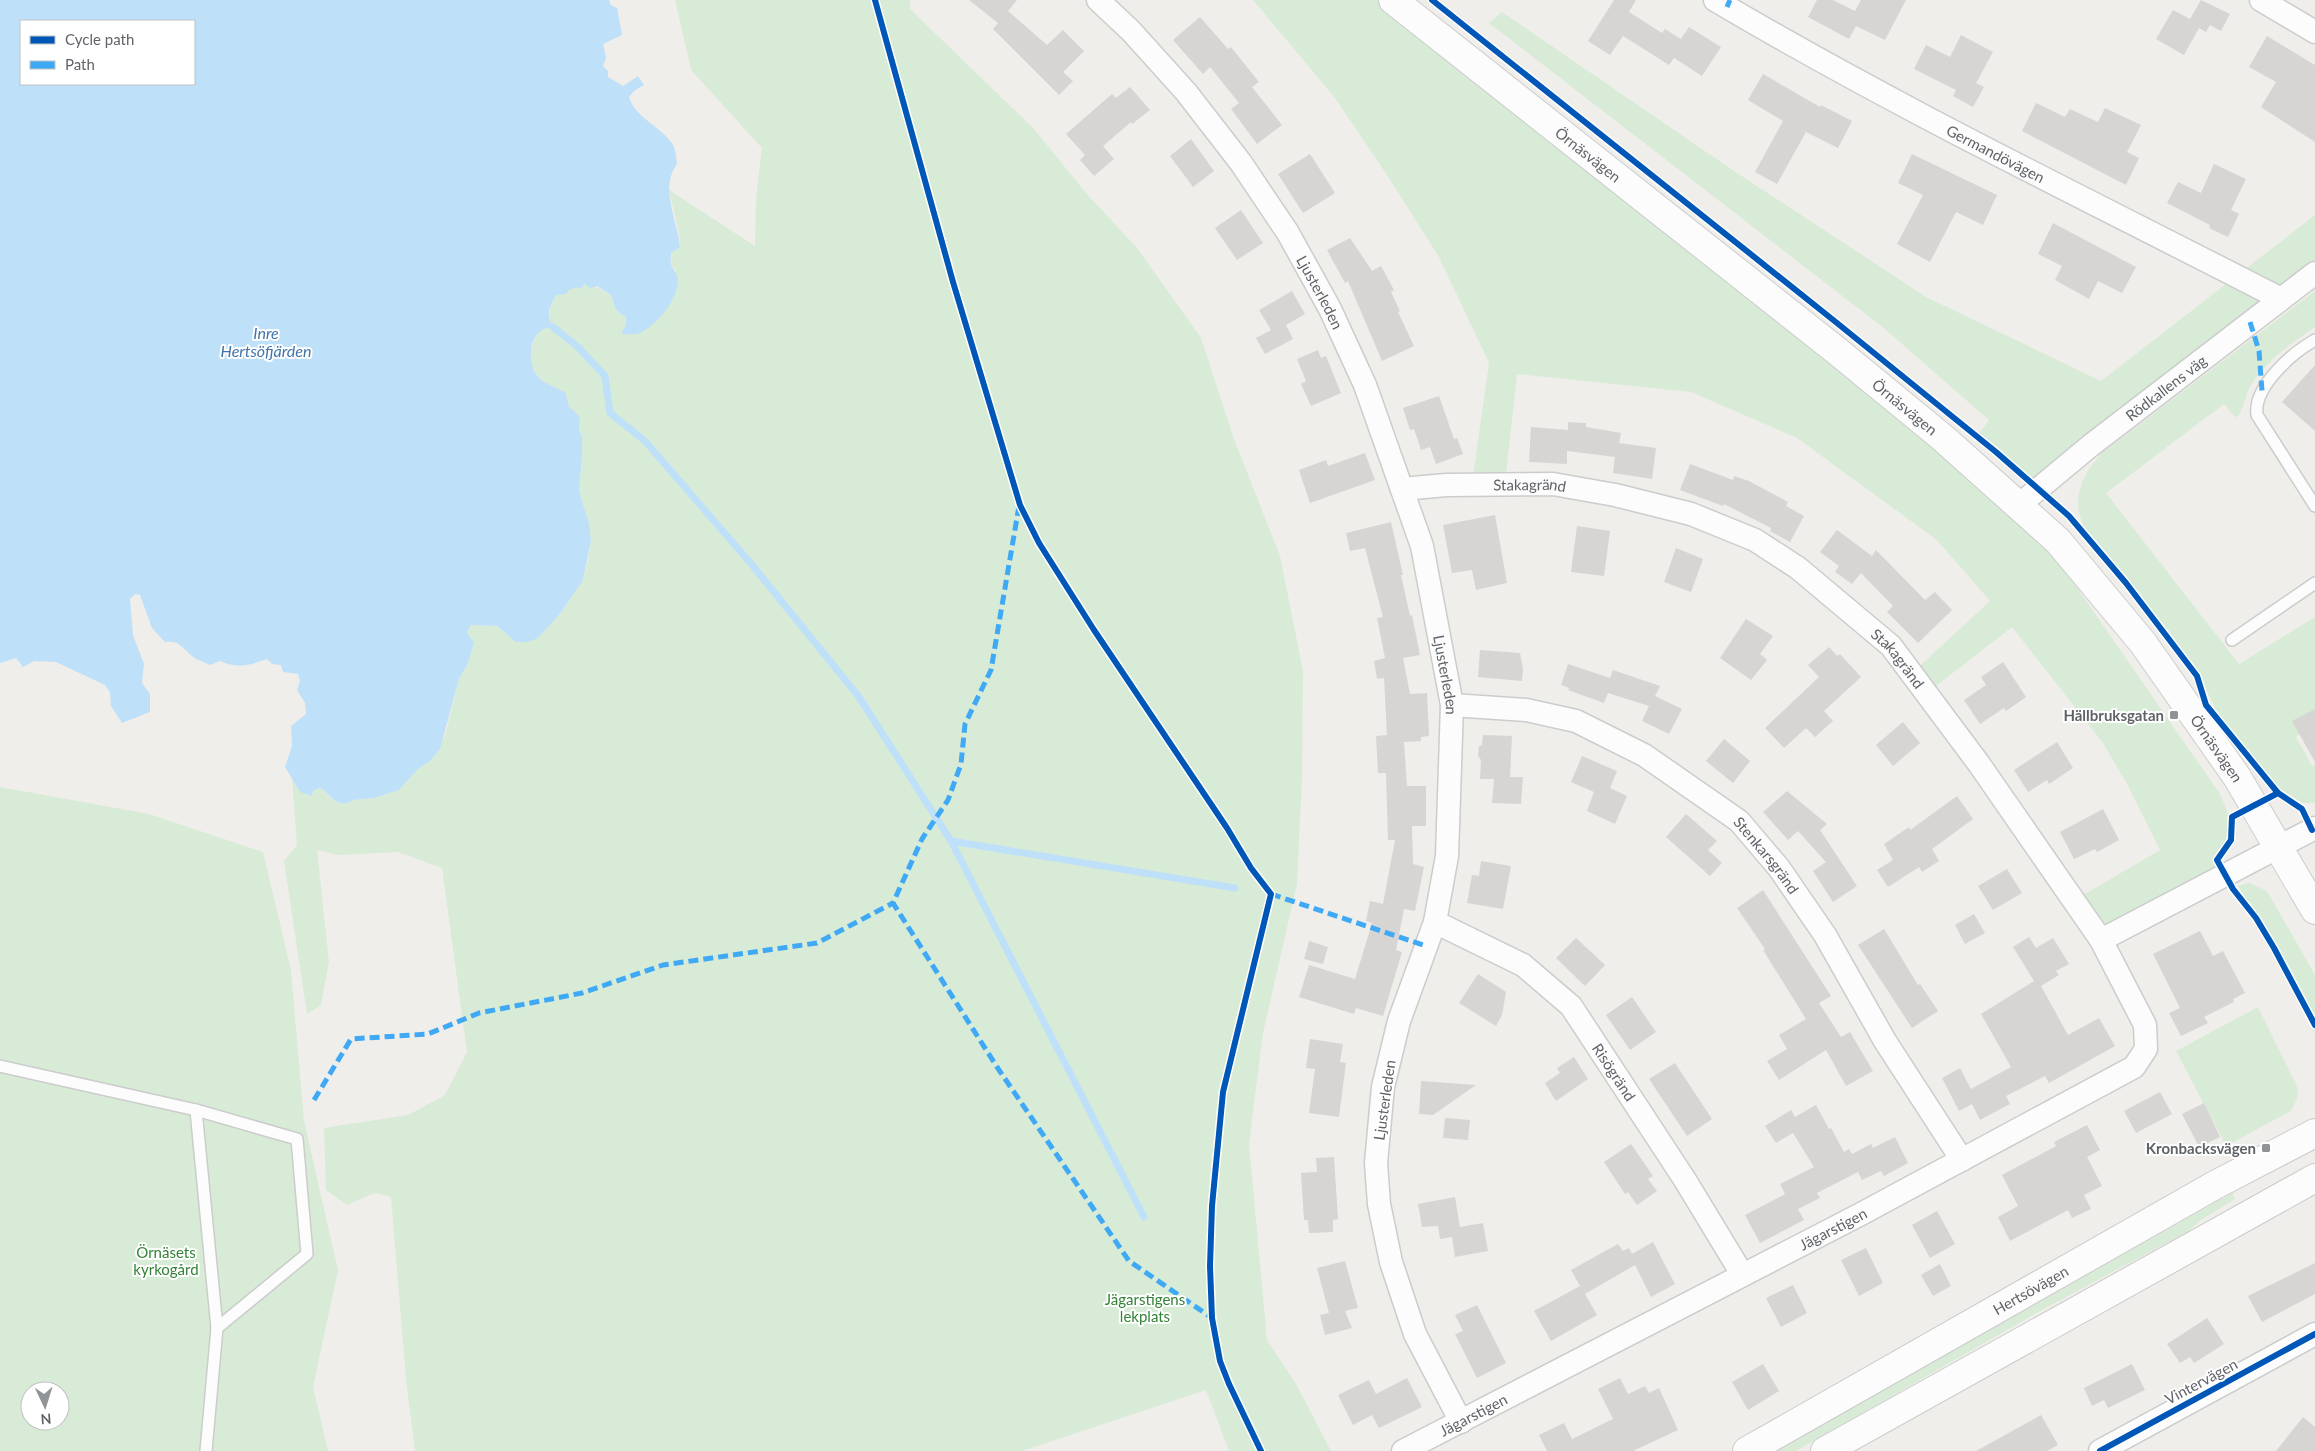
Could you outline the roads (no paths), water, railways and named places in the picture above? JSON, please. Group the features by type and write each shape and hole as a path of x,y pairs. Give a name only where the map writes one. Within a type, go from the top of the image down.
{"street":[{"name":"Ljusterleden","path":"1098,0 1131,31 1186,92 1241,163 1288,233 1330,310 1366,385 1422,546 1452,705 1447,856 1435,922 1399,1021 1383,1087 1376,1163 1379,1204 1391,1262 1415,1334 1461,1422"},
{"name":"Örnäsvägen","path":"1393,0 1837,351 1943,438 2058,541 2143,643 2237,777 2315,910"},
{"name":"Germandövägen","path":"1715,0 1815,58 2030,172 2281,299"},
{"path":"2261,0 2315,32"},
{"name":"Rödkallens väg","path":"2019,505 2090,446 2315,273"},
{"name":"Stakagränd","path":"1402,489 1446,485 1553,484 1614,495 1691,514 1755,540 1784,558 1891,646 1979,764 2101,940"},
{"name":"Stenkarsgränd","path":"1452,705 1526,710 1576,721 1644,755 1739,821 1779,868 1825,936 1885,1041 1962,1160"},
{"path":"2101,940 2315,828"},
{"name":"Risögränd","path":"1435,922 1523,965 1571,1006 1680,1172 1742,1274"},
{"name":"Jägarstigen","path":"1403,1451 1962,1160 2134,1067 2146,1049 2145,1025 2101,940"},
{"name":"Hertsövägen","path":"1748,1451 2206,1190 2315,1133"},
{"path":"1825,1451 2315,1178"},
{"name":"Vintervägen","path":"2100,1451 2315,1334"}],"lane":[{"path":"2315,340 2288,360 2271,378 2259,396 2256,406 2257,415 2315,506"},
{"path":"2232,640 2315,583"},
{"path":"0,1066 196,1110 297,1138 307,1254 217,1328"},
{"path":"196,1110 217,1328 206,1451"}],"water":[{"name":"Inre Hertsöfjärden","path":"0,0 609,0 611,5 617,8 622,35 603,44 606,58 603,66 608,71 608,77 623,86 638,76 644,85 634,91 629,97 632,104 642,116 668,138 675,152 677,164 672,173 670,194 680,248 672,252 671,264 678,279 677,289 670,304 660,318 647,329 635,334 621,334 626,324 626,317 619,313 613,303 612,296 597,286 590,288 584,284 581,289 576,287 569,290 566,294 556,295 550,307 549,315 553,327 543,329 534,339 531,357 533,369 538,377 565,392 569,406 580,417 579,428 582,437 582,457 579,491 589,523 591,541 583,580 560,614 538,638 528,642 516,642 497,626 471,625 467,632 474,642 468,663 459,679 440,749 429,762 418,769 399,790 374,798 354,800 344,804 335,801 321,788 314,790 311,796 300,792 285,767 292,746 291,726 306,714 305,703 297,690 300,681 298,674 283,672 281,665 272,664 267,659 249,664 232,665 220,661 210,665 196,659 177,643 165,642 152,628 140,595 135,594 130,599 133,635 144,664 142,683 150,694 150,712 122,723 111,706 110,692 105,685 56,662 34,661 23,667 16,658 0,663"}],"waterway":[{"path":"553,327 578,347 605,376 610,413 645,441 753,566 859,697 951,841 1144,1217"},
{"path":"951,841 1235,888"}],"place":[{"name":"Hällbruksgatan","path":"2174,715"},
{"name":"Kronbacksvägen","path":"2266,1148"}],"park label":[{"name":"Örnäsets kyrkogård","path":"166,1260"},
{"name":"Jägarstigens lekplats","path":"1145,1308"}]}
